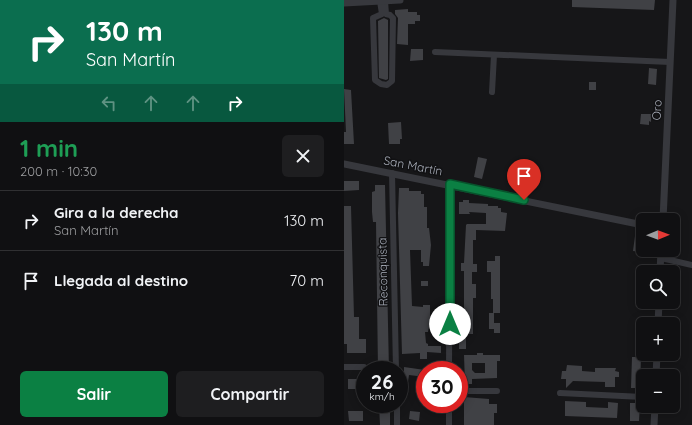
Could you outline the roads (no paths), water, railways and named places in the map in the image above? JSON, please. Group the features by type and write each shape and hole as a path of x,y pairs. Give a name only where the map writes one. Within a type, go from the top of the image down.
{"street":[{"path":"344,2 400,0"},
{"name":"Oro","path":"663,213 673,0"},
{"path":"383,1 386,14 393,18 392,81 387,85 381,84 375,80 373,18 382,14 383,1"},
{"path":"435,52 670,62"},
{"path":"492,92 494,55"},
{"name":"San Martín","path":"344,164 450,184 636,223"},
{"name":"Reconquista","path":"392,173 396,361"},
{"path":"450,184 450,361"},
{"path":"669,257 692,265"},
{"path":"344,367 356,366"},
{"path":"468,391 497,391"},
{"path":"560,393 636,397"},
{"path":"397,413 397,425"},
{"path":"449,413 449,425"},
{"path":"654,425 655,413"}]}
